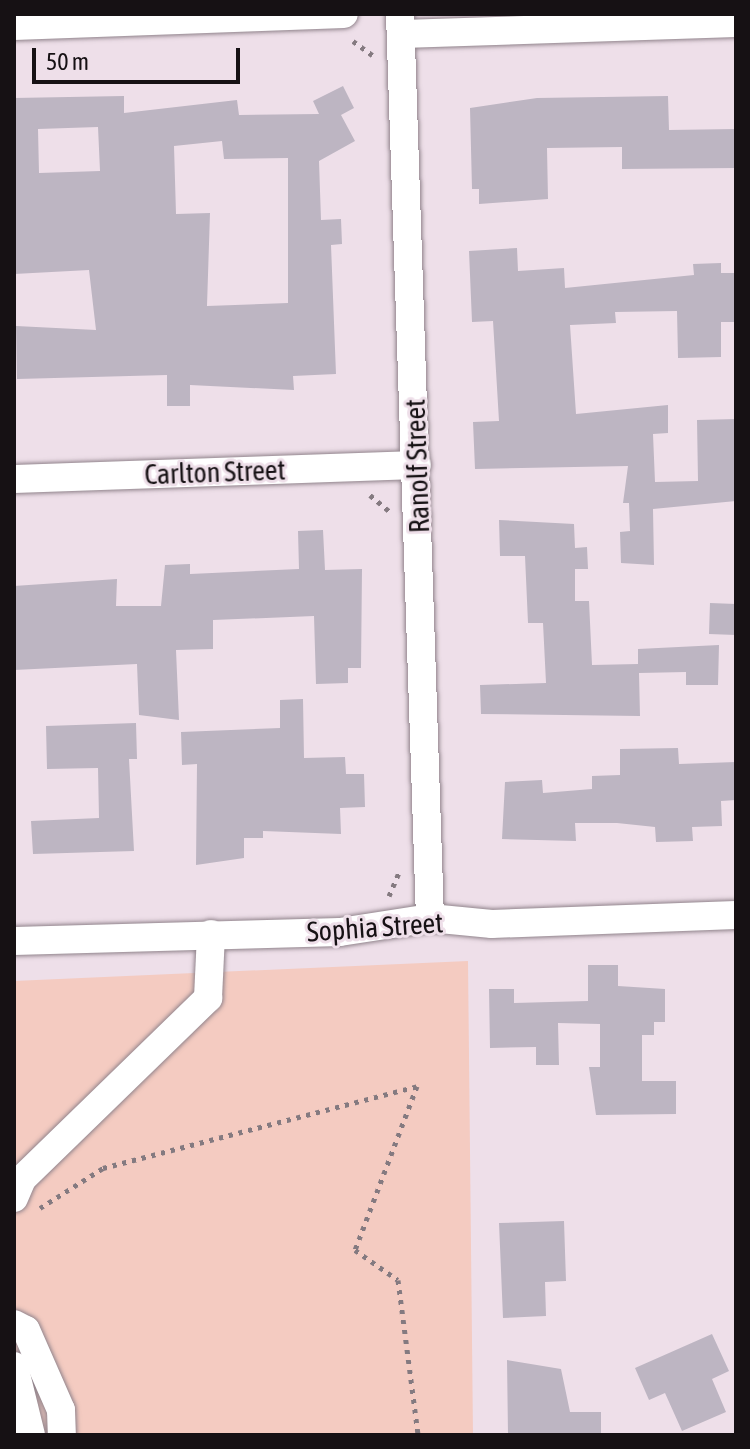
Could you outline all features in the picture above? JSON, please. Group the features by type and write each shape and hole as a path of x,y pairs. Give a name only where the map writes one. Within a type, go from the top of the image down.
{"street":[{"path":"401,24 736,23"},
{"name":"Ranolf Street","path":"401,24 430,918"},
{"path":"14,26 341,25"},
{"name":"Carlton Street","path":"14,479 417,465"},
{"name":"Sophia Street","path":"14,941 340,932 430,918 492,924 736,915"},
{"path":"20,1207 22,1179 208,998 211,934"},
{"path":"14,1324 26,1330 55,1397 62,1435"},
{"path":"14,1366 31,1435"}],"path":[{"path":"341,25 369,49 374,68"},
{"path":"357,494 375,496 392,516"},
{"path":"379,901 395,887 400,855"},
{"path":"20,1207 103,1168 417,1086 355,1250 398,1280 418,1435"}],"shaded area":[{"path":"468,961 473,1435 14,1435 14,981"}],"building":[{"path":"343,86 354,108 341,115 355,141 319,161 321,220 341,219 342,244 331,245 336,374 293,376 294,390 190,385 190,406 167,406 167,375 17,379 16,326 96,330 89,270 14,274 14,98 124,96 124,113 237,100 239,115 319,114 313,101","holes":["98,127 100,171 39,173 38,129","222,141 224,159 288,158 288,303 207,306 210,213 176,214 174,146"]},
{"path":"668,96 669,130 736,129 736,168 622,169 622,147 547,148 548,199 479,204 479,189 472,189 470,108 537,98"},
{"path":"517,248 518,271 564,268 565,288 694,275 693,264 721,263 721,273 736,273 736,322 721,322 721,357 678,358 677,311 615,312 616,323 570,325 576,414 668,405 668,433 653,434 655,482 698,481 697,420 736,419 736,501 653,509 654,565 621,563 620,532 630,531 629,503 623,503 628,466 475,469 473,422 499,421 493,321 472,322 469,251"},
{"path":"499,520 574,524 575,548 587,547 588,569 575,569 575,601 589,601 592,665 638,664 638,649 719,645 718,685 686,685 686,672 639,673 640,716 481,714 480,685 546,683 543,623 528,623 525,556 500,556"},
{"path":"323,530 325,570 362,569 361,668 348,668 348,683 316,684 314,616 213,620 213,649 176,650 179,720 139,715 137,664 14,670 14,586 117,579 116,606 161,606 165,565 190,564 190,574 299,569 298,531"},
{"path":"710,603 736,604 736,635 709,634"},
{"path":"303,699 304,758 345,757 346,774 364,774 365,807 340,808 341,834 263,831 263,838 244,838 244,858 196,865 197,764 182,765 181,732 280,728 280,700"},
{"path":"136,723 137,759 129,759 134,851 33,854 31,821 99,818 98,768 47,769 46,726"},
{"path":"678,748 679,764 736,762 736,800 721,801 722,826 692,827 693,841 656,842 655,827 617,823 575,823 576,841 502,839 505,782 542,780 543,793 592,789 592,776 620,775 620,749"},
{"path":"588,965 618,965 618,986 665,989 665,1022 654,1022 654,1035 642,1035 642,1081 676,1081 676,1114 596,1115 589,1067 600,1067 600,1024 558,1023 559,1065 536,1065 536,1047 490,1048 489,989 514,989 514,1003 588,1001"},
{"path":"564,1221 566,1281 545,1282 546,1316 503,1318 499,1223"},
{"path":"712,1334 729,1371 712,1379 726,1412 682,1431 665,1393 649,1400 635,1368"},
{"path":"507,1360 561,1369 570,1412 601,1412 601,1435 508,1435"}]}
